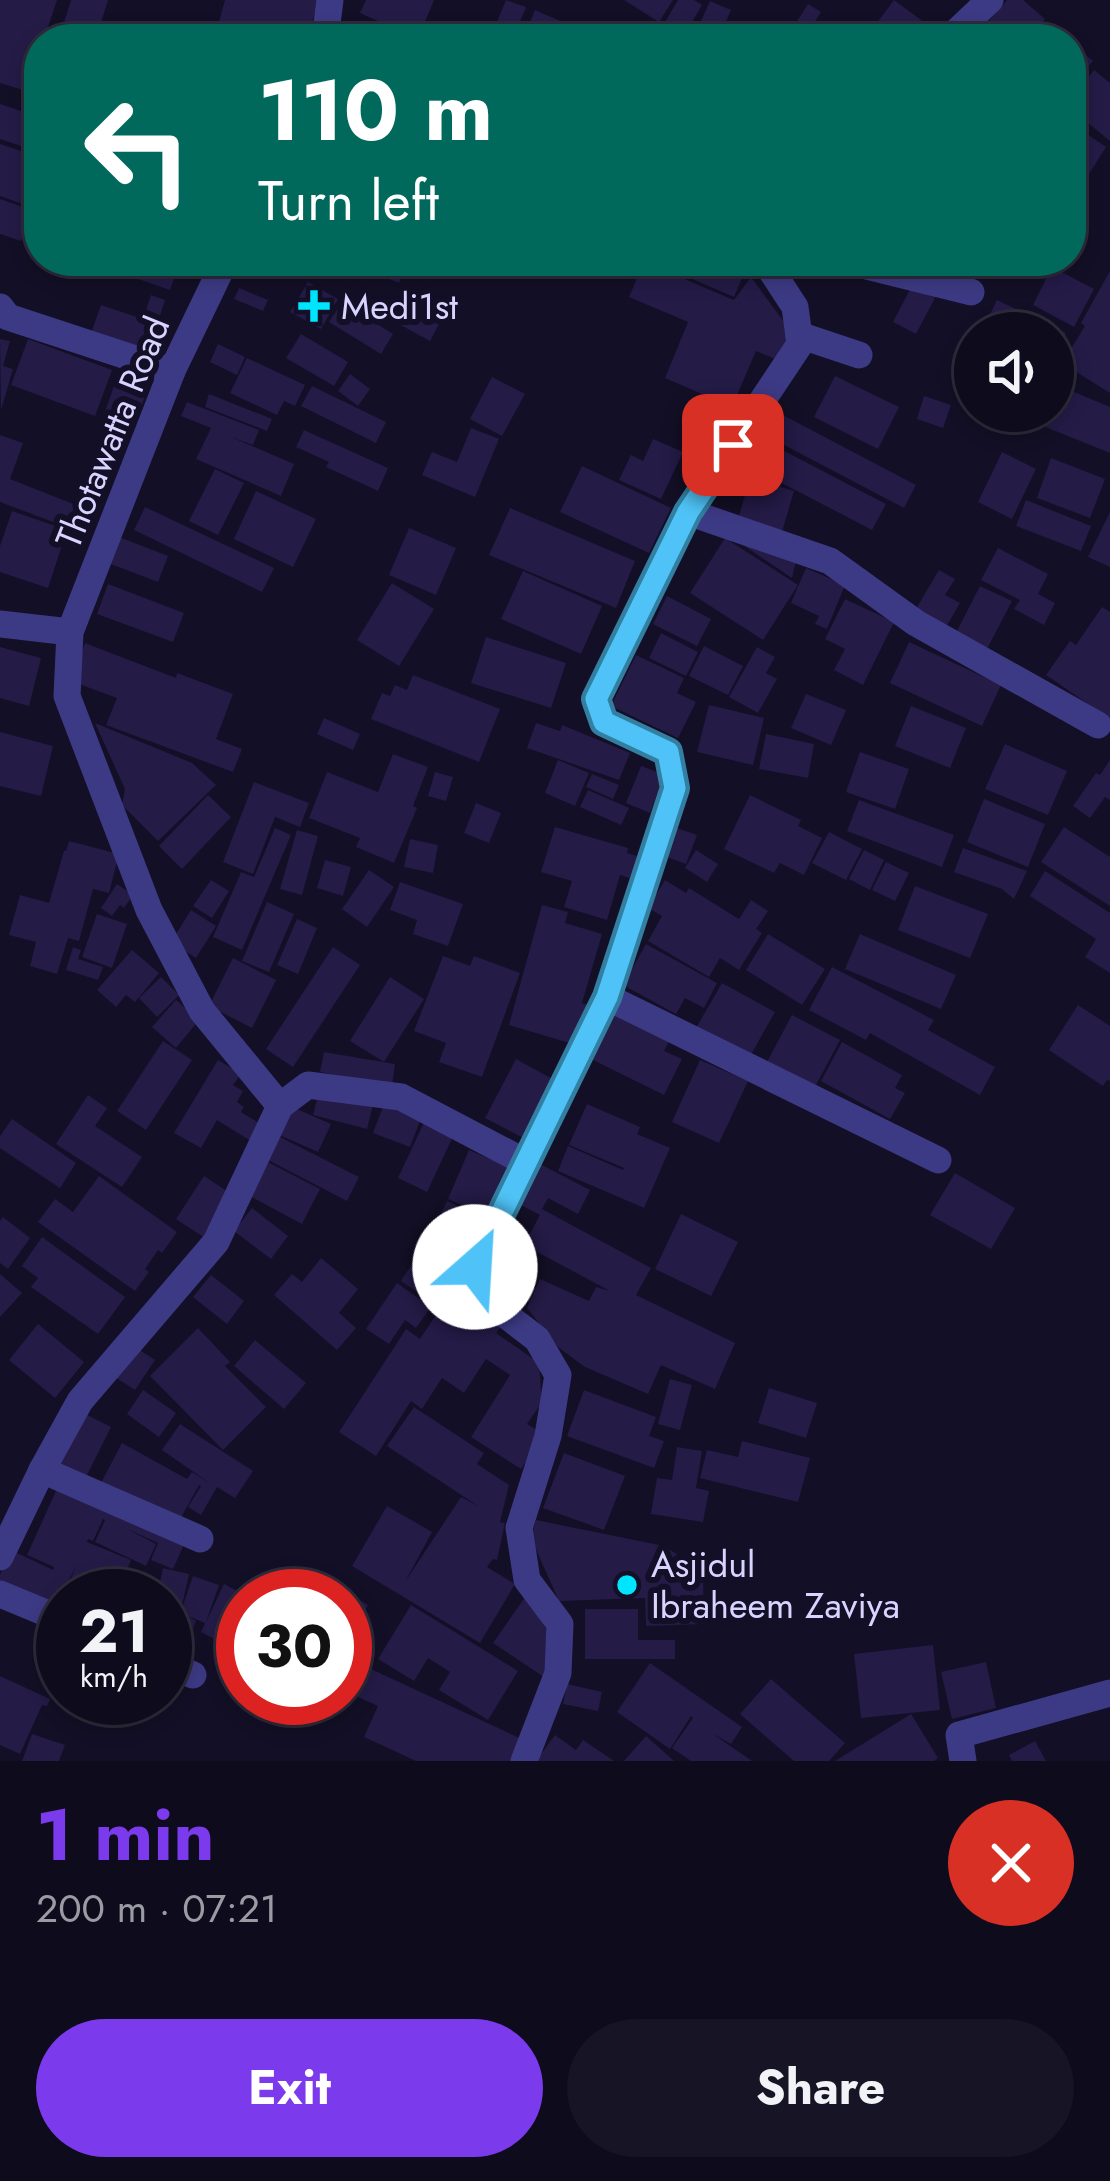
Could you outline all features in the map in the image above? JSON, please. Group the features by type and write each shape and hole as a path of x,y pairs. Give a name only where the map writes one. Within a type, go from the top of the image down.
{"street":[{"path":"965,24 990,0"},
{"name":"Thotawatta Road","path":"218,276 172,371 70,632 67,696 148,910 202,1012 280,1106"},
{"path":"524,1761 558,1672 560,1624 527,1580 519,1528 548,1436 558,1375 537,1339 494,1306 475,1267 607,997 675,788 668,752 604,722 596,699 688,512 800,344 795,307 775,276"},
{"path":"906,276 971,292"},
{"path":"0,307 8,317 172,371"},
{"path":"799,335 859,355"},
{"path":"688,512 830,561 916,623 1098,725"},
{"path":"0,624 70,632"},
{"path":"607,997 938,1160"},
{"path":"0,1558 80,1401 216,1242 280,1106 308,1085 401,1096 526,1162"},
{"path":"42,1470 200,1539"},
{"path":"0,1594 36,1609"},
{"path":"963,1761 959,1735 1110,1693"}],"building":[{"path":"0,0 57,0 49,24 24,24 24,90 0,83"},
{"path":"71,0 108,0 101,24 64,24"},
{"path":"225,0 319,0 312,24 218,24"},
{"path":"366,0 434,0 424,24 385,24 360,13"},
{"path":"506,0 526,7 519,24 496,24"},
{"path":"624,0 673,0 659,22"},
{"path":"678,0 702,5 691,24 664,24"},
{"path":"894,0 927,24 876,24"},
{"path":"1007,0 1023,0 1045,19 1040,24 988,22"},
{"path":"710,1 731,10 725,24 700,24"},
{"path":"808,4 821,12 813,24 795,24"},
{"path":"535,10 567,24 529,24"},
{"path":"1094,70 1110,83 1110,141 1086,121 1086,80"},
{"path":"0,104 24,112 24,147 0,139"},
{"path":"1086,133 1106,147 1086,172"},
{"path":"0,144 24,152 24,205 0,196"},
{"path":"0,199 24,207 21,241 0,234"},
{"path":"1110,271 1110,393 1074,370 1074,344 1085,326 1081,323"},
{"path":"129,276 175,276 170,290"},
{"path":"638,276 677,276 734,300 751,277 792,333 780,361 756,351 732,407 665,378 688,322 629,297"},
{"path":"685,276 743,276 734,297"},
{"path":"1048,276 1069,276 1094,289 1074,327 1074,312 1046,312 1033,305"},
{"name":"Medi1st","path":"308,282 338,299 321,329 290,312"},
{"path":"914,282 937,294 916,334 893,322"},
{"path":"239,288 268,300 263,311 234,299"},
{"path":"151,295 165,300 148,354 90,336 101,305 143,319"},
{"path":"410,299 443,316 430,341 397,323"},
{"path":"997,300 1022,312 991,312"},
{"path":"342,302 393,334 381,354 329,322"},
{"path":"301,334 348,362 334,386 286,358"},
{"path":"0,339 10,341 3,366 13,369 1,410"},
{"path":"28,339 112,370 95,416 11,385"},
{"path":"218,344 245,357 237,375 210,362"},
{"path":"247,358 305,385 295,406 284,401 277,415 230,393"},
{"path":"123,361 154,372 133,428 103,417"},
{"path":"350,374 370,389 358,406 338,391"},
{"path":"835,376 899,407 878,449 814,417"},
{"path":"492,377 525,394 502,436 470,419"},
{"path":"312,386 386,422 376,443 301,406"},
{"path":"1074,392 1110,407 1110,453 1058,432 1074,432"},
{"path":"209,394 272,419 267,431 205,407"},
{"path":"924,396 951,405 943,428 917,419"},
{"path":"187,402 259,430 253,445 231,437 294,464 281,496 196,459 211,428 181,416"},
{"path":"779,413 916,485 904,508 767,436"},
{"path":"471,428 499,439 475,497 422,475 432,452 457,462"},
{"path":"304,430 388,468 378,491 296,447"},
{"path":"0,435 23,443 10,479 86,509 77,531 0,502"},
{"path":"653,439 683,452 661,499 619,480 631,455 643,461"},
{"path":"769,443 886,504 872,530 755,469"},
{"path":"1002,452 1036,469 1012,519 978,502"},
{"path":"1051,458 1105,479 1090,518 1037,498"},
{"path":"582,466 671,508 649,553 560,512"},
{"path":"215,469 244,483 218,535 189,521"},
{"path":"750,478 794,491 780,539 736,526"},
{"path":"256,491 316,519 293,567 234,539"},
{"path":"1026,500 1091,526 1081,551 1016,526"},
{"path":"145,507 274,568 262,592 134,530"},
{"path":"510,508 635,561 616,608 489,555"},
{"path":"12,511 67,530 48,588 0,572 0,546"},
{"path":"1110,512 1110,567 1088,557"},
{"path":"409,528 456,548 436,595 389,575"},
{"path":"119,537 168,556 158,582 108,563"},
{"path":"725,538 798,585 763,640 690,593"},
{"path":"740,543 797,556 792,578"},
{"path":"998,548 1048,574 1038,594 1055,603 1044,625 1014,609 1020,600 981,580"},
{"path":"806,568 845,585 827,629 815,624 819,616 791,603"},
{"path":"939,570 955,579 945,595 960,603 946,627 916,609"},
{"path":"523,571 602,606 581,654 501,619"},
{"path":"392,583 434,609 399,666 357,640"},
{"path":"108,584 184,613 173,642 97,614"},
{"path":"980,586 1012,601 986,651 955,635"},
{"path":"667,596 711,619 697,646 653,624"},
{"path":"845,599 894,622 863,685 834,670 845,649 825,639"},
{"path":"1102,607 1110,612 1110,719 1046,675 1070,641 1076,645"},
{"path":"661,633 698,652 686,676 649,658"},
{"path":"486,637 566,663 551,708 471,683"},
{"path":"909,642 1001,685 982,726 890,683"},
{"path":"85,643 233,694 216,739 242,749 233,772 106,725 117,698 71,681"},
{"path":"704,646 743,666 728,695 689,676"},
{"path":"0,647 41,658 29,706 0,698"},
{"path":"757,647 775,657 766,673 777,679 758,713 729,697"},
{"path":"636,655 684,678 677,693 696,702 678,738 611,706"},
{"path":"413,675 500,709 479,762 371,719 382,693 390,696 395,685 407,690"},
{"path":"806,694 846,710 831,745 791,728"},
{"path":"709,705 764,718 753,765 697,752"},
{"path":"911,706 966,728 950,768 895,746"},
{"path":"324,718 360,734 353,750 317,734"},
{"path":"95,723 192,763 216,785 158,841 122,805 125,789"},
{"path":"536,723 560,731 562,725 630,753 619,780 527,748"},
{"path":"0,732 53,746 41,796 0,786"},
{"path":"766,734 814,744 808,778 759,769"},
{"path":"1005,744 1067,771 1048,815 985,789"},
{"path":"860,752 909,769 895,809 846,792"},
{"path":"393,754 428,767 394,863 356,847 360,838 309,818 327,772 378,792"},
{"path":"558,760 589,773 575,806 545,793"},
{"path":"1110,760 1110,800 1105,797 1090,818 1073,806"},
{"path":"641,766 665,775 650,813 626,803"},
{"path":"435,772 453,777 446,801 428,796"},
{"path":"592,774 619,785 613,799 586,787"},
{"path":"254,782 309,803 300,827 275,817 253,874 223,862"},
{"path":"588,790 629,808 621,825 580,807"},
{"path":"208,795 231,817 182,869 159,846"},
{"path":"750,795 801,820 798,826 822,838 804,875 780,863 774,873 724,849"},
{"path":"984,799 1045,824 1028,867 967,842"},
{"path":"859,800 954,835 942,867 847,831"},
{"path":"476,803 501,813 489,843 464,833"},
{"path":"555,827 628,848 627,853 643,858 636,880 620,875 607,920 564,907 572,881 541,872"},
{"path":"674,827 697,835 686,864 664,856"},
{"path":"1064,827 1110,857 1110,906 1041,862"},
{"path":"275,828 291,835 242,950 213,937 241,872 254,877"},
{"path":"297,830 318,836 302,895 280,889"},
{"path":"829,832 862,849 846,880 812,863"},
{"path":"410,839 438,845 433,873 404,867"},
{"path":"69,841 119,854 109,893 93,889 79,941 68,938 57,974 30,966 36,942 9,935 20,895 49,903"},
{"path":"963,848 1027,871 1014,899 1002,889 954,872"},
{"path":"696,850 718,864 707,882 685,868"},
{"path":"864,850 884,860 870,890 849,879"},
{"path":"325,860 351,867 343,896 317,888"},
{"path":"886,862 909,873 895,901 872,890"},
{"path":"369,870 394,887 367,927 342,909"},
{"path":"1045,871 1110,913 1110,973 1085,957 1096,939 1030,896"},
{"path":"211,880 229,891 212,918 193,906"},
{"path":"665,880 686,893 689,888 739,919 751,900 768,911 756,929 762,933 739,970 720,958 709,977 648,941 662,916 648,908"},
{"path":"400,882 463,904 448,946 413,934 417,920 390,910"},
{"path":"117,884 133,895 112,916 101,908"},
{"path":"915,886 988,914 970,958 898,930"},
{"path":"267,902 294,914 269,972 242,961"},
{"path":"542,905 568,912 565,923 602,934 582,1003 588,1005 576,1045 509,1025"},
{"path":"191,910 216,926 196,958 171,942"},
{"path":"97,914 127,924 112,968 82,957"},
{"path":"297,919 317,928 298,974 277,965"},
{"path":"768,934 825,969 802,1005 746,970"},
{"path":"860,934 956,975 941,1009 845,969"},
{"path":"646,944 717,983 704,1008 685,998 676,1014 623,985"},
{"path":"73,947 81,950 78,959 103,967 98,980 66,970"},
{"path":"333,947 360,965 293,1067 266,1049"},
{"path":"132,950 159,973 135,1002 126,995 116,1007 97,990"},
{"path":"443,956 470,966 474,956 520,973 482,1077 439,1062 446,1043 414,1031"},
{"path":"233,958 276,980 252,1028 209,1006"},
{"path":"832,967 934,1020 928,1030 995,1067 980,1095 870,1033 866,1040 809,1010"},
{"path":"161,977 179,995 157,1017 139,998"},
{"path":"390,977 424,999 384,1062 350,1041"},
{"path":"722,983 775,1012 749,1058 696,1028"},
{"path":"176,1000 199,1020 176,1048 152,1027"},
{"path":"1078,1005 1110,1026 1110,1081 1103,1086 1049,1050"},
{"path":"616,1008 672,1036 664,1051 682,1059 664,1095 591,1059"},
{"path":"792,1015 840,1040 815,1087 767,1062"},
{"path":"163,1041 192,1060 146,1130 117,1111"},
{"path":"842,1042 902,1075 895,1088 905,1093 890,1119 821,1081"},
{"path":"324,1052 395,1064 392,1085 320,1072"},
{"path":"516,1059 558,1082 527,1140 485,1118"},
{"path":"218,1060 241,1074 233,1085 243,1091 237,1102 244,1107 241,1112 264,1126 254,1143 217,1120 201,1148 174,1133"},
{"path":"700,1060 748,1081 719,1143 672,1122"},
{"path":"319,1091 373,1105 367,1129 313,1115"},
{"path":"88,1095 107,1108 95,1126 142,1157 122,1187 56,1144"},
{"path":"384,1104 421,1118 410,1147 373,1133"},
{"path":"587,1104 640,1127 637,1134 670,1148 644,1208 558,1171 568,1146 624,1168 569,1145"},
{"path":"290,1106 331,1124 318,1152 277,1134"},
{"path":"427,1116 456,1130 427,1192 398,1178"},
{"path":"12,1119 76,1163 60,1188 0,1148 0,1136"},
{"path":"278,1136 359,1177 347,1201 266,1159"},
{"path":"469,1150 511,1168 489,1217 448,1199"},
{"path":"266,1161 320,1189 302,1224 248,1195"},
{"path":"540,1164 590,1190 578,1214 548,1198 542,1209 651,1268 636,1295 735,1343 715,1389 661,1365 648,1394 585,1367 558,1347 527,1308 540,1279 589,1301 596,1287 610,1291 524,1245 540,1215 519,1204"},
{"path":"955,1173 1015,1208 991,1249 930,1215"},
{"path":"99,1176 177,1232 162,1253 158,1250 135,1291 38,1222 55,1199 73,1212"},
{"path":"204,1176 236,1197 208,1240 176,1219"},
{"path":"447,1201 489,1220 473,1253 432,1234"},
{"path":"252,1208 288,1236 271,1259 234,1231"},
{"path":"681,1214 738,1242 711,1296 655,1269"},
{"path":"3,1217 30,1238 8,1269 0,1263"},
{"path":"42,1237 125,1297 98,1334 31,1287 38,1278 22,1266"},
{"path":"417,1256 449,1277 432,1302 401,1281"},
{"path":"321,1258 358,1289 339,1313 356,1328 337,1350 274,1295 292,1274 302,1282"},
{"path":"511,1266 535,1278 522,1304 501,1285"},
{"path":"0,1274 22,1293 0,1317"},
{"path":"211,1275 244,1301 227,1324 193,1297"},
{"path":"397,1283 431,1307 416,1328 405,1320 389,1344 366,1329"},
{"path":"451,1292 504,1322 496,1333 539,1363 542,1402 527,1424 543,1434 521,1469 471,1437 510,1375 486,1359 464,1393 442,1378 422,1409 411,1401 376,1456 339,1432 406,1329 420,1339"},
{"path":"38,1324 84,1362 55,1398 9,1360"},
{"path":"198,1328 230,1362 225,1366 266,1407 223,1450 150,1376"},
{"path":"255,1340 306,1383 284,1409 234,1366"},
{"path":"135,1347 155,1360 135,1390 115,1377"},
{"path":"670,1379 692,1385 680,1430 658,1424"},
{"path":"769,1388 817,1403 806,1438 758,1423"},
{"path":"143,1390 176,1413 159,1437 127,1414"},
{"path":"584,1390 656,1417 649,1436 664,1441 654,1468 567,1436"},
{"path":"414,1407 484,1453 477,1464 509,1485 497,1560 487,1567 515,1584 480,1643 372,1578 372,1569 352,1566 387,1506 432,1532 405,1582 461,1497 478,1506 387,1446"},
{"path":"83,1413 111,1427 84,1481 57,1467"},
{"path":"180,1424 253,1471 235,1498 217,1487 201,1515 188,1507 199,1485 177,1525 101,1483 122,1443 187,1479 192,1472 211,1484 162,1450"},
{"path":"742,1441 810,1458 798,1502 700,1478 707,1450 738,1457"},
{"path":"677,1447 702,1451 696,1488 709,1491 703,1522 651,1514 657,1478 672,1480"},
{"path":"564,1453 625,1476 604,1530 543,1508"},
{"path":"60,1482 186,1540 173,1569 151,1560 158,1543 125,1528 156,1544 146,1566 95,1542 103,1519 93,1541 87,1542 131,1560 127,1569 53,1569 27,1555"},
{"name":"Asjidul Ibraheem Zaviya","path":"536,1520 664,1546 703,1571 704,1624 646,1626 645,1598 559,1601 531,1538"},
{"path":"11,1550 51,1569 36,1569 36,1601 0,1587"},
{"path":"192,1579 216,1584 206,1622 216,1601 216,1640 201,1632 205,1623 192,1618"},
{"path":"528,1593 552,1641 547,1679 493,1643"},
{"path":"411,1605 518,1671 488,1720 439,1690 450,1672 428,1658 414,1681 378,1659"},
{"path":"585,1609 638,1609 638,1640 675,1640 675,1659 585,1659"},
{"path":"933,1645 940,1710 861,1718 854,1654"},
{"path":"986,1662 996,1708 952,1719 941,1672"},
{"path":"650,1663 742,1727 731,1744 713,1734 752,1761 691,1761 672,1748 691,1716 670,1749 617,1712"},
{"path":"372,1670 526,1741 517,1761 416,1761 364,1737 378,1706 372,1703"},
{"path":"0,1676 36,1693 36,1718 20,1754 0,1745"},
{"path":"771,1679 845,1743 829,1761 794,1761 740,1714"},
{"path":"567,1684 602,1692 598,1711 563,1704"},
{"path":"911,1714 938,1758 934,1761 835,1761"},
{"path":"32,1734 65,1745 59,1761 22,1761"},
{"path":"555,1735 576,1750 583,1740 614,1761 536,1761"},
{"path":"646,1736 674,1761 624,1761"},
{"path":"1035,1741 1046,1761 1012,1761 1009,1755"}],"place":[{"name":"Medi1st","path":"314,306"},
{"name":"Asjidul Ibraheem Zaviya","path":"627,1585"}],"route":[{"path":"475,1267 607,997 675,788 668,752 604,722 596,699 688,512 733,445"}]}
